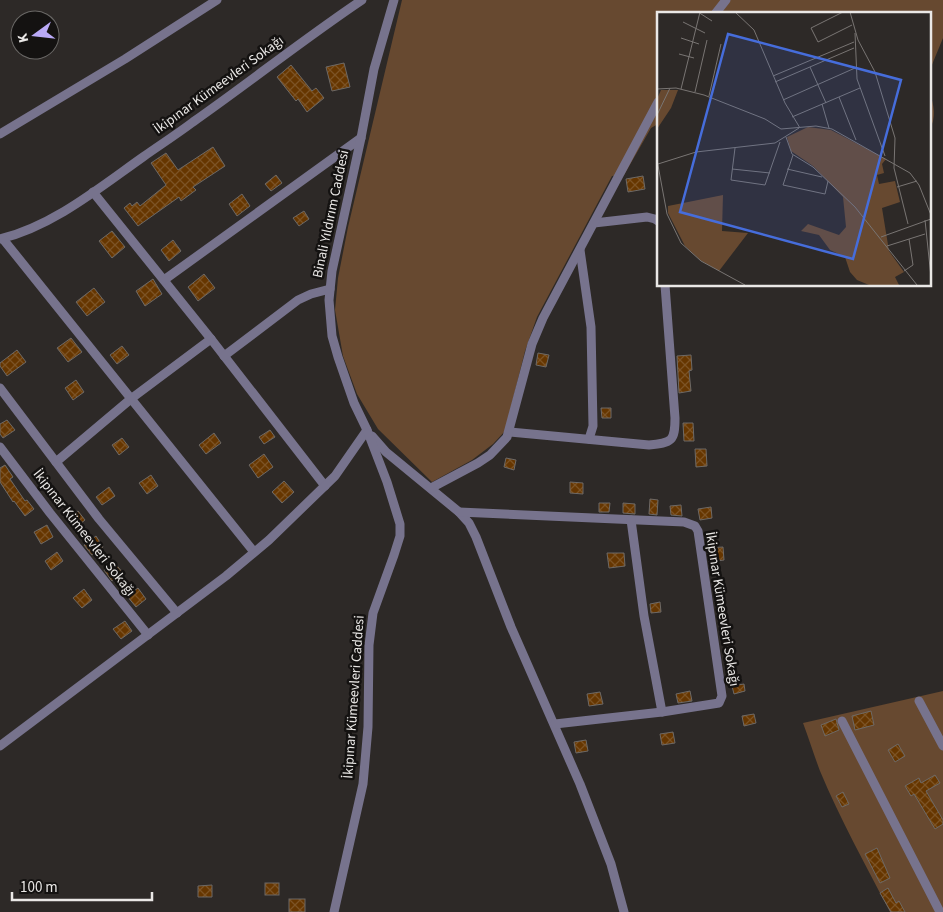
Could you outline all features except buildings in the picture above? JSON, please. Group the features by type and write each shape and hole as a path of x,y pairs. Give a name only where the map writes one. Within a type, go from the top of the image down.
{"street":[{"path":"0,134 125,60 217,0"},
{"name":"İkipınar Kümeevleri Sokağı","path":"254,552 132,398 2,239 52,218 93,192 194,122 292,48 362,0"},
{"name":"Binali Yıldırım Caddesi","path":"367,430 354,403 338,358 329,318 330,289 334,262 362,138 374,69 394,0"},
{"path":"717,12 726,0"},
{"path":"431,488 490,455 510,432 537,332 657,104"},
{"path":"164,280 362,138"},
{"path":"93,192 211,339 325,486"},
{"path":"594,223 647,217 657,220"},
{"path":"580,250 591,327 593,426 589,439"},
{"path":"510,432 648,445 668,442 673,438 675,418 665,286"},
{"path":"224,356 298,300 330,289"},
{"name":"İkipınar Kümeevleri Sokağı","path":"56,462 132,398 211,339"},
{"name":"İkipınar Kümeevleri Sokağı","path":"0,388 99,520 177,613"},
{"path":"0,746 177,613 254,552 336,476 367,430 386,452 431,488 469,523 511,626 555,724 604,846 624,912"},
{"name":"İkipınar Kümeevleri Caddesi","path":"334,912 363,784 368,727 370,645 373,613 400,536 400,524 396,508 367,430"},
{"name":"İkipınar Kümeevleri Sokağı","path":"0,447 50,513 148,635"},
{"name":"İkipınar Kümeevleri Sokağı","path":"459,512 690,524 698,530 722,696 719,703 662,712 555,724"},
{"path":"631,520 644,616 662,712"},
{"path":"919,701 943,746"},
{"path":"842,721 940,912"}],"shaded area":[{"path":"402,0 943,0 943,38 930,70 930,12 657,12 657,125 651,128 624,175 612,176 537,317 525,351 505,431 493,444 472,460 432,482 378,429 357,394 343,356 335,310 338,278 348,227"},
{"path":"930,95 934,111 930,128"},
{"path":"943,691 943,912 890,912 828,789 803,723"}]}
